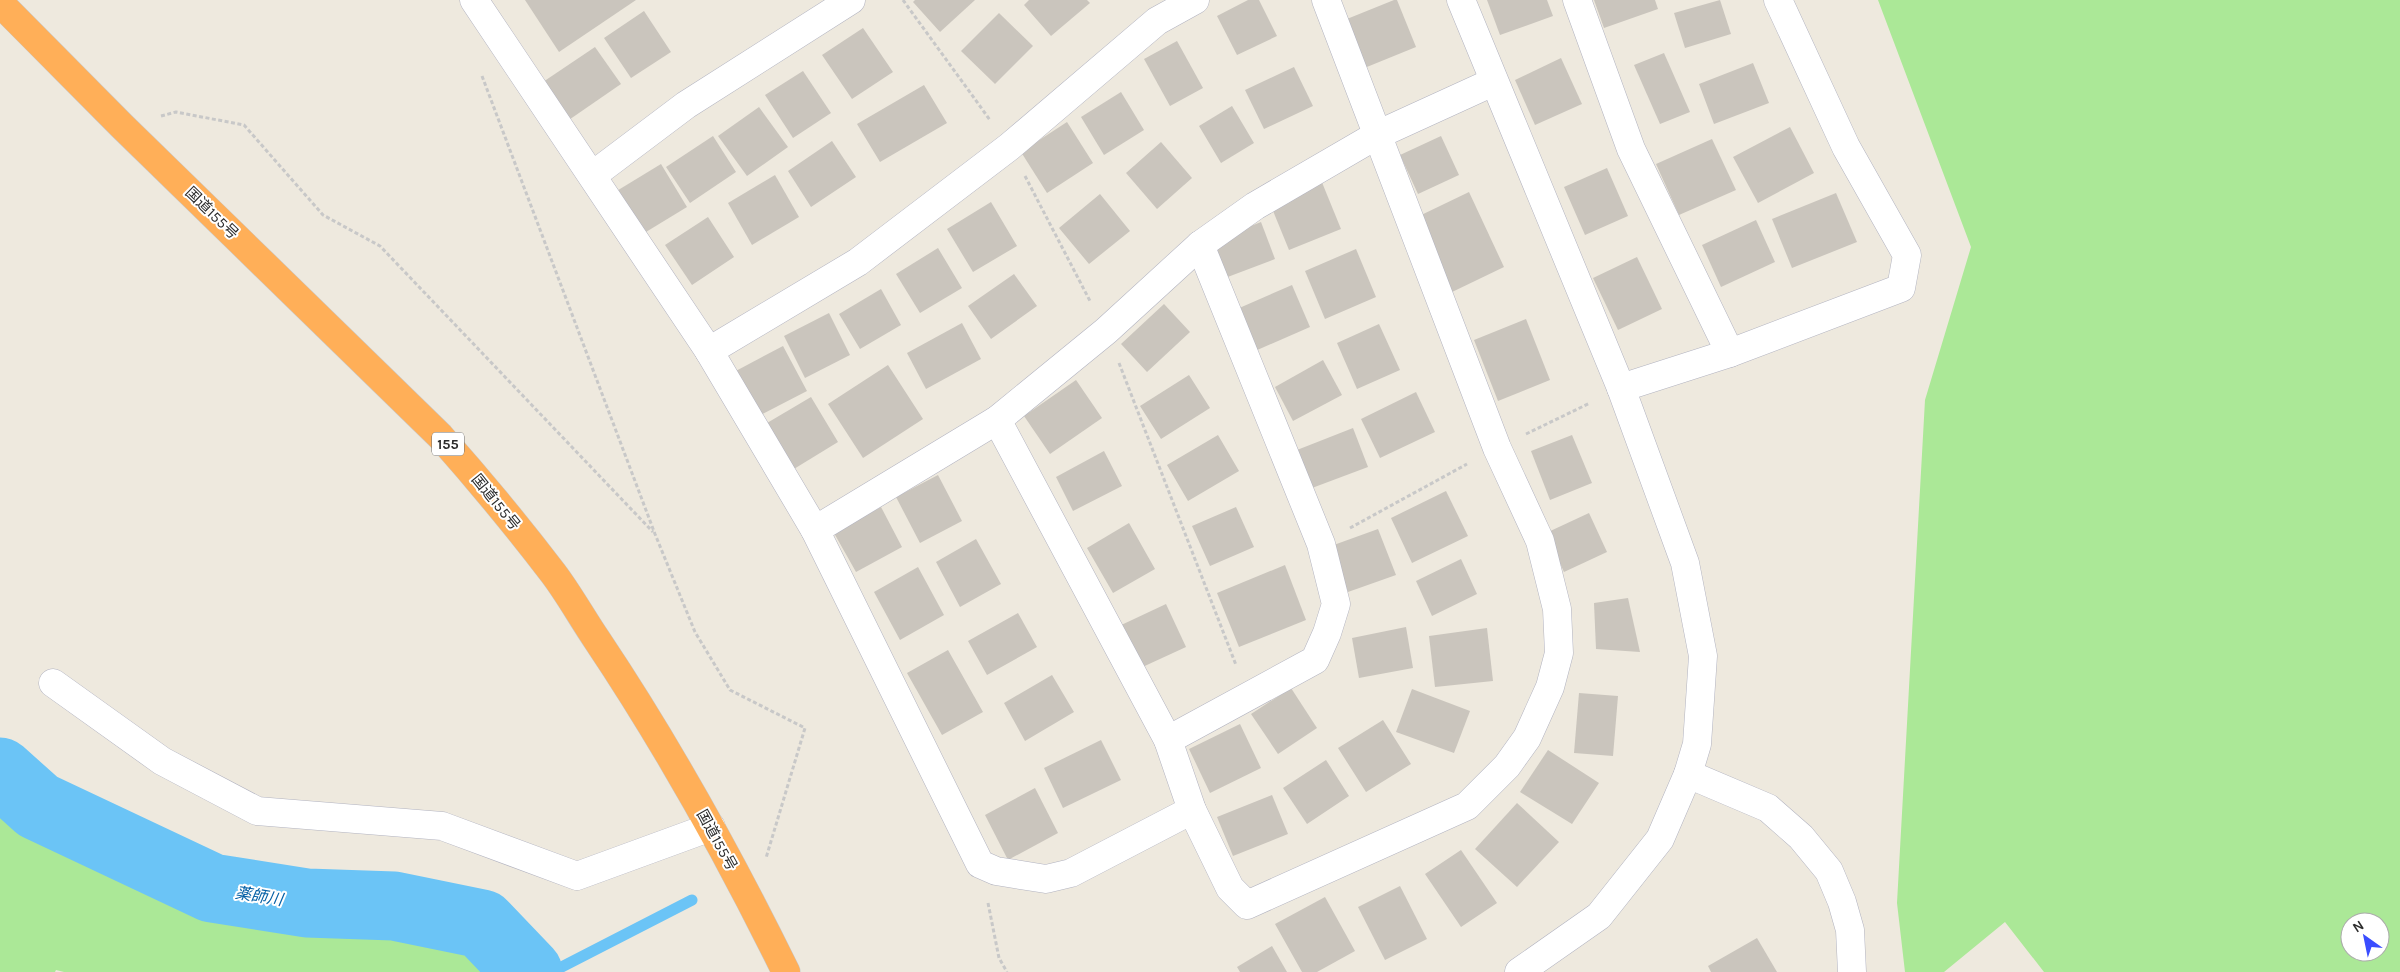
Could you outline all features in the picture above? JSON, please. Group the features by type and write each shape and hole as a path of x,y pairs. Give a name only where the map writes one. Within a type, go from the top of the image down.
{"highway":[{"name":"国道155号","path":"0,2 122,126 440,436 472,472 554,575 631,691 711,827 786,972"}],"street":[{"path":"474,0 593,175 709,351 815,530 980,864 996,871 1046,879 1071,873 1192,810"},
{"path":"593,175 686,105 851,0"},
{"path":"709,351 858,262 1009,147 1157,21 1195,0"},
{"path":"998,420 1168,740 1192,810 1230,888 1247,905 1467,806 1507,766 1522,745 1550,687 1559,653 1557,609 1540,542 1497,448 1326,0"},
{"path":"1461,0 1493,82 1621,388 1685,563 1703,656 1697,744 1688,774 1660,839 1599,916 1519,972"},
{"path":"1577,0 1631,149 1730,353"},
{"path":"1621,388 1730,353 1901,288 1907,255 1846,147 1778,0"},
{"path":"815,530 998,420 1106,330 1200,245 1255,206 1377,135 1493,82"},
{"path":"1168,740 1315,660 1327,633 1336,604 1321,544 1200,245"},
{"path":"53,684 162,761 257,811 442,826 576,876 711,827"},
{"path":"1688,774 1768,808 1801,837 1830,871 1850,930 1852,972"}],"path":[{"path":"481,74 694,632 730,690 805,728 752,904"},
{"path":"122,126 176,112 244,125 323,215 380,246 655,534"},
{"path":"980,864 999,958 1007,972"}],"green space":[{"path":"1878,0 2400,0 2400,972 2044,972 2005,922 1944,972 1905,972 1897,903 1925,400 1971,247"},
{"path":"0,795 36,827 256,916 456,933 549,972 64,972 56,970 55,972 0,972"}],"building":[{"path":"525,0 636,0 559,52"},
{"path":"915,0 975,0 940,32 913,2"},
{"path":"1029,0 1087,0 1090,3 1051,36 1024,5"},
{"path":"1248,0 1259,0 1277,36 1237,55 1217,16"},
{"path":"1397,0 1416,47 1357,71 1337,23"},
{"path":"1487,0 1547,0 1553,16 1500,35"},
{"path":"1594,0 1655,0 1658,9 1604,28"},
{"path":"1720,0 1731,34 1685,48 1674,13"},
{"path":"644,11 671,52 631,78 604,38"},
{"path":"999,13 1033,46 995,84 961,51"},
{"path":"863,28 893,72 852,99 822,55"},
{"path":"1177,41 1203,88 1170,106 1144,59"},
{"path":"595,47 621,84 563,124 537,86"},
{"path":"1664,53 1690,112 1660,124 1634,65"},
{"path":"1561,58 1582,104 1535,125 1515,80"},
{"path":"1753,63 1769,103 1714,124 1699,84"},
{"path":"1294,67 1313,106 1264,129 1245,90"},
{"path":"803,71 831,113 793,138 765,95"},
{"path":"924,85 947,123 880,162 857,124"},
{"path":"1121,92 1144,130 1104,155 1081,117"},
{"path":"1232,106 1254,143 1221,163 1199,126"},
{"path":"759,107 788,147 747,176 718,136"},
{"path":"1067,122 1093,163 1047,193 1021,152"},
{"path":"1790,127 1814,173 1758,203 1733,157"},
{"path":"713,136 736,172 690,203 666,167"},
{"path":"1441,136 1459,175 1418,194 1400,155"},
{"path":"1712,139 1736,190 1679,215 1656,164"},
{"path":"832,141 856,177 811,207 788,171"},
{"path":"1161,142 1192,178 1157,209 1126,173"},
{"path":"661,164 687,207 641,235 615,192"},
{"path":"1607,168 1628,216 1585,235 1564,187"},
{"path":"775,175 799,217 752,245 728,203"},
{"path":"1321,180 1341,229 1289,250 1269,201"},
{"path":"1469,192 1504,267 1450,293 1415,218"},
{"path":"1836,193 1857,242 1792,268 1772,219"},
{"path":"1100,194 1130,231 1089,264 1059,228"},
{"path":"991,202 1017,246 973,272 947,229"},
{"path":"708,217 734,257 692,285 665,245"},
{"path":"1756,220 1775,262 1721,287 1702,245"},
{"path":"1261,222 1275,259 1225,278 1211,242"},
{"path":"938,248 962,288 920,313 896,274"},
{"path":"1356,249 1376,297 1325,319 1305,271"},
{"path":"1637,257 1662,309 1618,330 1593,278"},
{"path":"1014,274 1037,306 991,339 968,306"},
{"path":"1292,285 1310,327 1255,351 1237,309"},
{"path":"881,289 901,325 860,349 839,314"},
{"path":"1164,304 1190,332 1147,372 1121,344"},
{"path":"829,313 850,355 805,378 784,336"},
{"path":"1526,319 1550,380 1498,401 1474,340"},
{"path":"962,323 981,359 926,389 907,353"},
{"path":"1379,324 1400,370 1357,389 1337,343"},
{"path":"783,346 807,391 755,418 732,373"},
{"path":"1323,360 1342,395 1293,421 1275,387"},
{"path":"888,365 923,419 863,458 828,404"},
{"path":"1189,375 1210,408 1161,439 1140,406"},
{"path":"1076,380 1102,418 1050,454 1024,416"},
{"path":"1416,392 1435,432 1380,458 1361,419"},
{"path":"811,397 838,442 789,472 762,426"},
{"path":"1353,428 1368,467 1312,488 1297,450"},
{"path":"1218,435 1239,471 1188,501 1167,465"},
{"path":"1572,435 1592,483 1550,500 1531,451"},
{"path":"1104,451 1122,486 1073,511 1056,477"},
{"path":"938,475 962,521 920,543 896,497"},
{"path":"1446,491 1468,536 1412,563 1391,518"},
{"path":"881,507 902,547 856,572 834,533"},
{"path":"1236,507 1254,547 1210,566 1192,526"},
{"path":"1589,513 1607,552 1564,572 1546,533"},
{"path":"1129,523 1155,569 1113,593 1087,548"},
{"path":"1378,529 1396,575 1348,592 1331,546"},
{"path":"976,539 1001,584 960,607 936,562"},
{"path":"1461,559 1477,594 1432,616 1416,581"},
{"path":"1285,565 1306,620 1239,647 1217,593"},
{"path":"918,567 944,615 900,640 874,592"},
{"path":"1628,598 1640,652 1596,649 1594,603"},
{"path":"1166,604 1186,647 1136,670 1117,627"},
{"path":"1018,613 1037,647 987,675 968,641"},
{"path":"1406,627 1413,668 1359,678 1352,638"},
{"path":"1487,628 1493,681 1435,687 1429,636"},
{"path":"948,650 983,712 942,735 907,673"},
{"path":"1052,675 1074,712 1025,741 1004,703"},
{"path":"1291,688 1317,728 1278,754 1251,714"},
{"path":"1412,689 1470,711 1454,753 1396,732"},
{"path":"1579,693 1618,696 1613,756 1574,753"},
{"path":"1383,720 1411,764 1366,792 1338,748"},
{"path":"1240,724 1261,768 1210,793 1189,749"},
{"path":"1101,740 1121,780 1063,808 1044,768"},
{"path":"1548,750 1599,783 1572,824 1520,792"},
{"path":"1326,760 1349,796 1307,824 1283,788"},
{"path":"1035,788 1058,833 1008,860 985,815"},
{"path":"1272,795 1288,834 1233,856 1217,817"},
{"path":"1517,803 1559,842 1517,887 1475,849"},
{"path":"1461,850 1497,903 1461,927 1425,874"},
{"path":"1400,886 1427,939 1385,960 1358,907"},
{"path":"1325,897 1355,951 1317,972 1302,972 1275,924"},
{"path":"1757,938 1777,972 1711,972 1708,966"},
{"path":"1272,946 1287,972 1240,972 1237,967"}],"waterway":[{"name":"薬師川","path":"0,772 38,806 212,888 307,903 394,906 482,924 528,972"},
{"path":"552,972 692,900"}]}
